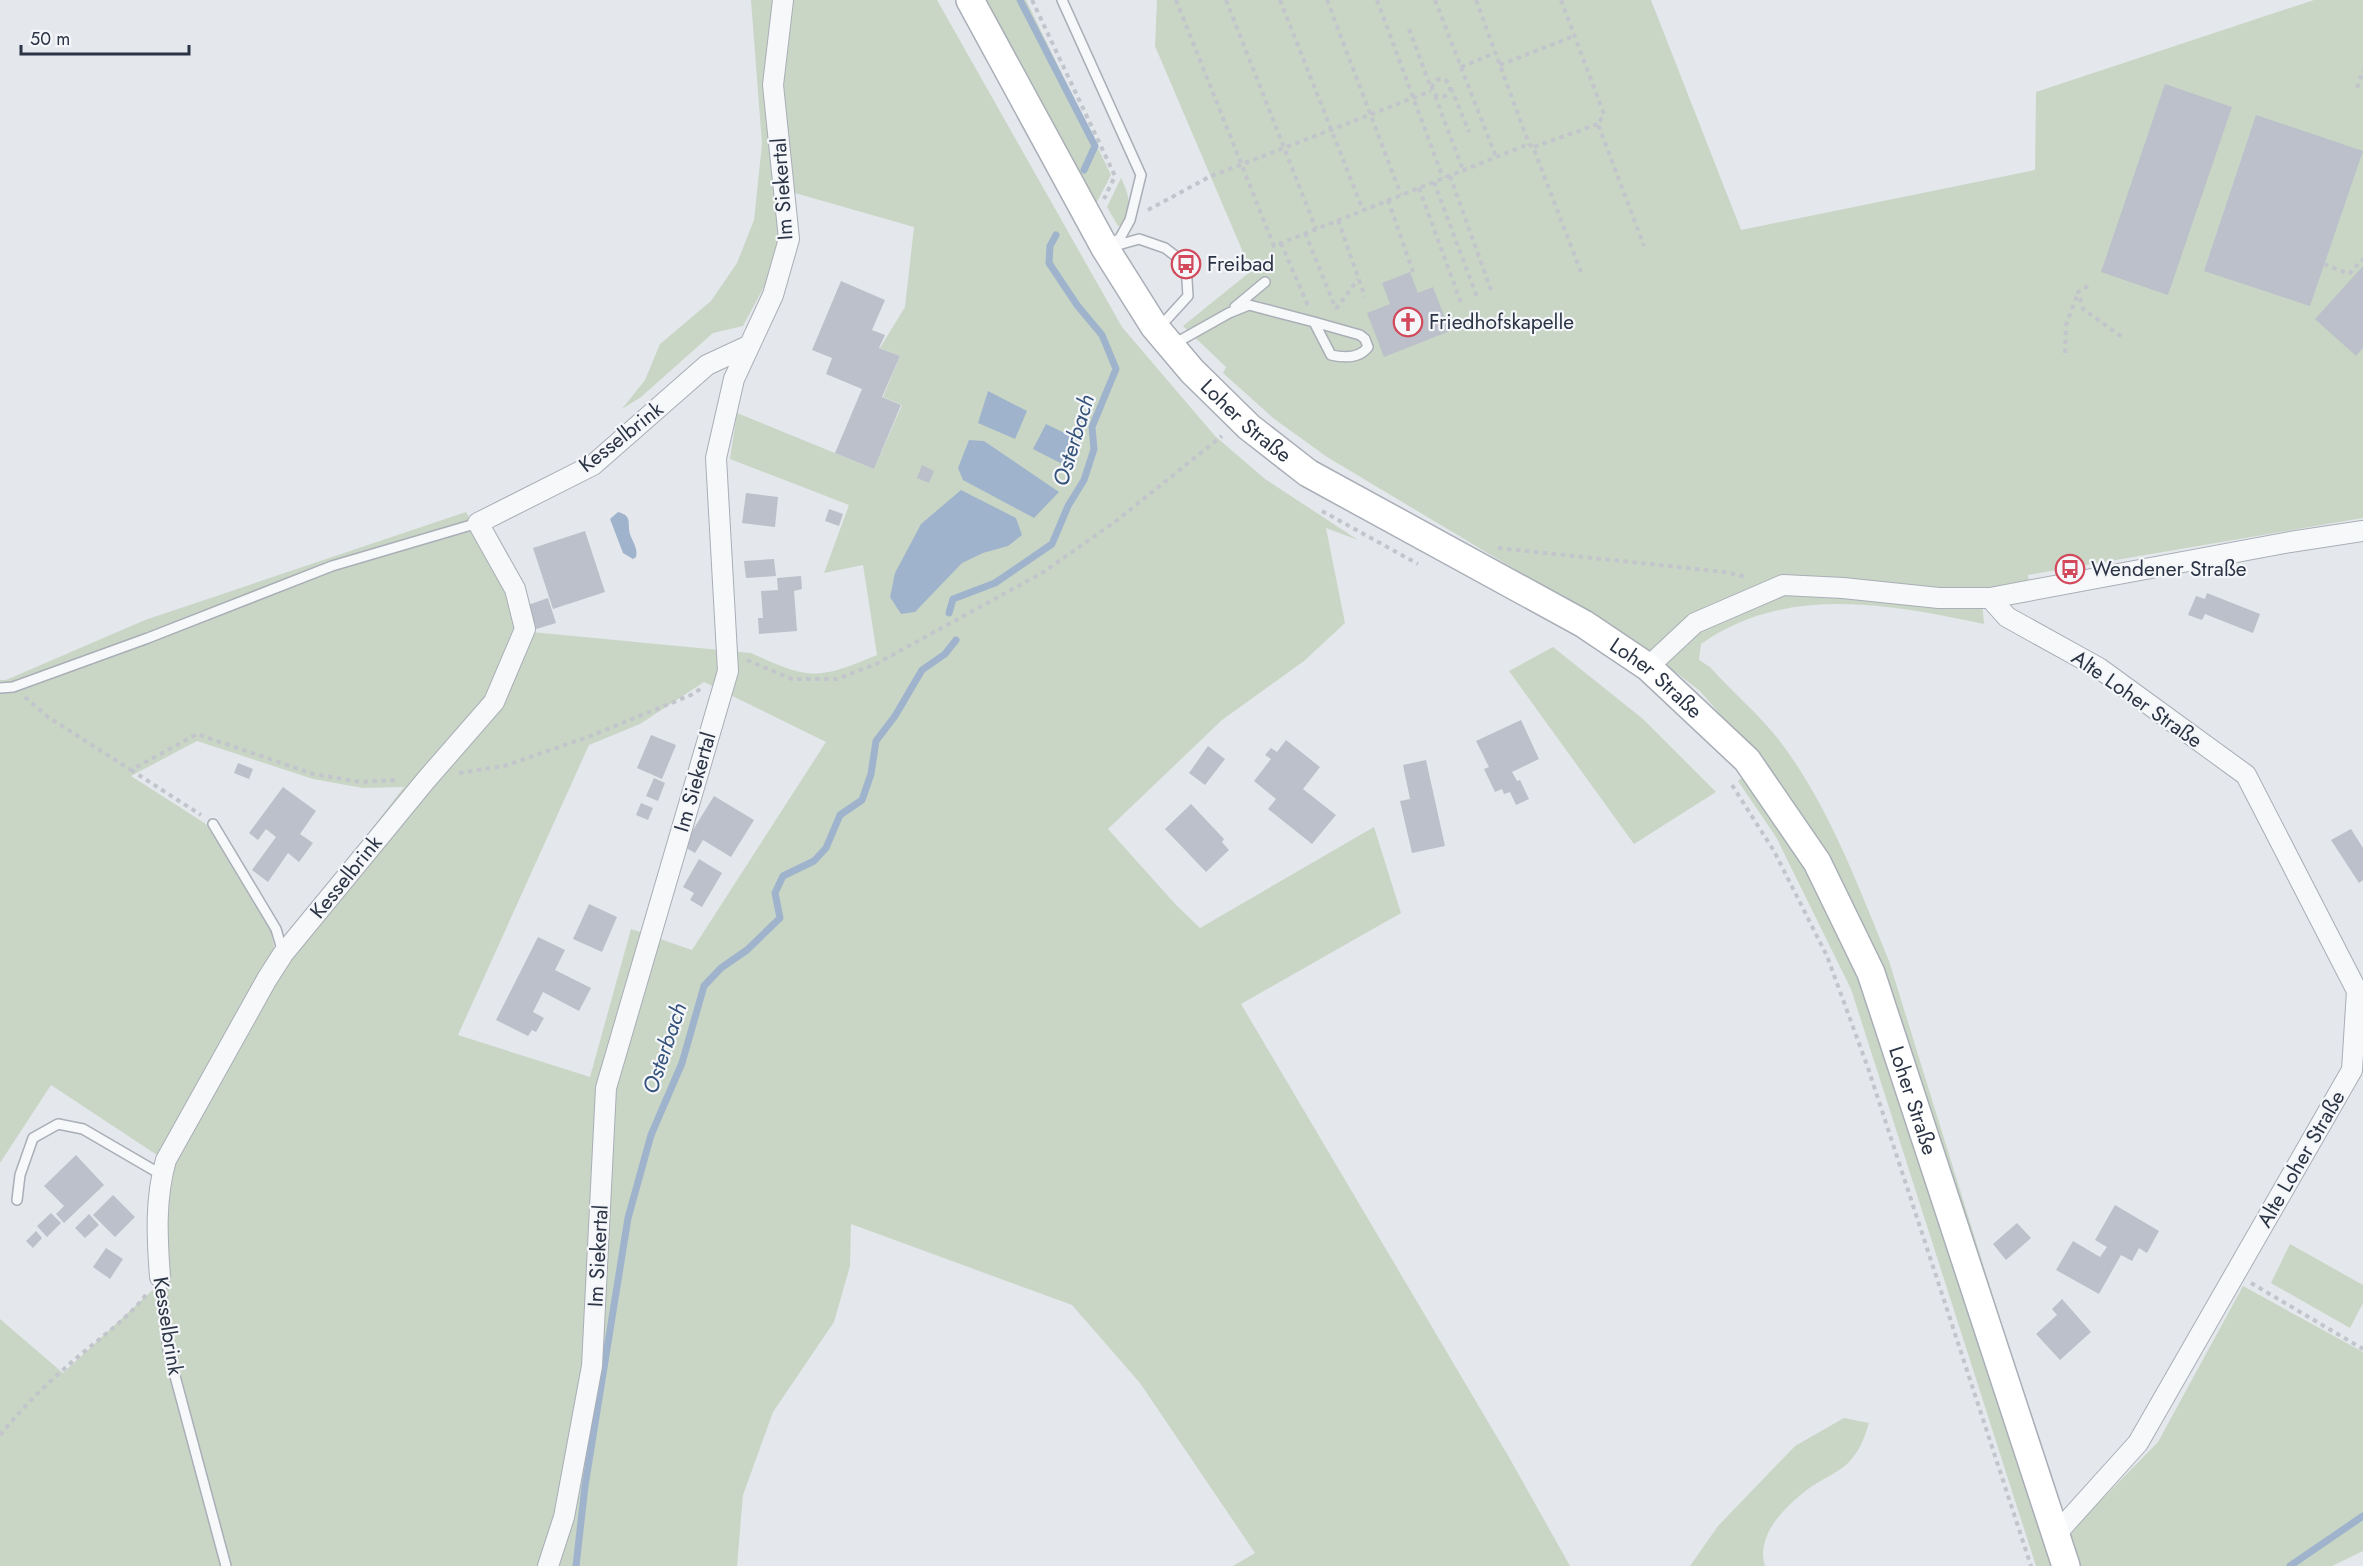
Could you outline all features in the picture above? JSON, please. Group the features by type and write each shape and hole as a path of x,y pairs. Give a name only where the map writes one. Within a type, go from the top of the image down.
{"street":[{"name":"Im Siekertal","path":"548,1566 564,1517 592,1365 606,1088 728,671 716,458 734,380 777,285 789,239 773,85 783,0"},
{"name":"Loher Straße","path":"970,0 1105,248 1162,336 1249,427 1308,473 1584,624 1648,667 1747,759 1817,862 1871,973 2066,1566"},
{"name":"Kesselbrink","path":"160,1276 157,1231 162,1175 166,1160 283,954 426,780 494,702 525,630 515,590 478,523 593,465 707,365 748,346"},
{"path":"1648,667 1695,623 1783,585 1843,588 1939,598 1990,598 2290,542 2363,531"},
{"name":"Alte Loher Straße","path":"1990,598 2007,617 2099,668 2246,775 2357,991 2352,1070 2138,1443 2056,1534"}],"lane":[{"path":"1062,0 1141,175 1130,220 1120,238 1105,248"},
{"path":"1105,248 1138,239 1165,248 1186,264 1188,296 1167,319 1162,336"},
{"path":"1229,313 1265,282"},
{"path":"1162,336 1250,305 1359,335 1365,339 1368,347 1356,356 1343,358 1331,355 1319,324"},
{"path":"0,688 13,687 158,634 332,566 478,523"},
{"path":"213,824 276,929 283,954"},
{"path":"17,1200 20,1175 33,1138 58,1124 83,1129 162,1175"},
{"name":"Kesselbrink","path":"160,1276 168,1350 226,1566"}],"path":[{"path":"1032,0 1116,176 1101,206"},
{"path":"1176,0 1274,246 1529,144"},
{"path":"1226,0 1316,229"},
{"path":"1280,0 1364,210"},
{"path":"1327,0 1401,195"},
{"path":"1377,0 1443,178"},
{"path":"1435,0 1496,157"},
{"path":"1476,0 1529,144 1533,147 1581,272"},
{"path":"1533,147 1598,124 1604,114 1562,0"},
{"path":"1409,29 1464,170"},
{"path":"1500,65 1574,36"},
{"path":"1461,67 1496,54"},
{"path":"2358,88 2363,70"},
{"path":"1130,220 1209,177 1414,98 1431,90 1438,79 1445,80 1449,86 1469,132"},
{"path":"1435,96 1444,97 1449,93 1449,86"},
{"path":"1598,124 1644,246"},
{"path":"1450,176 1491,290"},
{"path":"1434,182 1477,297"},
{"path":"1419,188 1461,303"},
{"path":"1388,200 1413,272"},
{"path":"1338,220 1365,297"},
{"path":"1305,233 1336,309"},
{"path":"1281,243 1319,324 1336,309 1358,278"},
{"path":"2324,264 2349,274 2363,259"},
{"path":"2065,353 2066,325 2071,307 2078,292 2088,286"},
{"path":"2078,292 2083,309 2122,337"},
{"path":"1215,428 1228,442"},
{"path":"131,770 197,734 313,774 360,782 426,780 504,766 588,737 691,695 728,671 742,658 792,679 837,679 876,664 1042,573 1116,521 1222,436"},
{"path":"1319,509 1372,541 1425,567"},
{"path":"1497,548 1725,572 1783,585"},
{"path":"13,687 48,717 213,824"},
{"path":"1725,775 1774,851 1827,956 1868,1068 2031,1566"},
{"path":"2235,1274 2363,1348"},
{"path":"0,1436 16,1415 62,1370 133,1311 160,1276"}],"green space":[{"path":"751,0 937,0 1122,327 1215,436 1265,479 1358,540 1326,528 1345,623 1304,661 1222,720 1108,829 1176,905 1200,928 1374,827 1401,913 1241,1004 1510,1459 1570,1566 1233,1566 1255,1553 1140,1383 1072,1305 851,1224 850,1266 834,1322 773,1412 743,1495 737,1566 0,1566 0,1319 63,1373 158,1285 160,1157 51,1085 0,1163 0,680 6,680 145,620 466,512 511,592 521,631 751,653 787,668 814,673 840,669 877,655 863,565 824,573 849,505 730,459 737,413 874,469 902,405 883,397 900,356 880,348 905,307 914,227 795,193 781,207 781,239 766,283 743,326 713,333 641,397 622,409 645,380 660,344 711,301 737,263 754,220 762,144","holes":["704,682 826,742 692,950 631,929 590,1077 458,1035 589,745 640,724","197,741 313,779 363,788 404,787 275,954 271,930 206,824 131,776"]},
{"path":"983,0 1026,0 1111,175 1096,204"},
{"path":"1157,0 1651,0 1741,230 2035,170 2036,92 2314,0 2363,0 2363,518 2028,575 2029,585 1981,591 1984,624 1912,610 1839,604 1803,606 1767,613 1733,625 1701,644 1699,660 1710,667 1779,740 1797,765 1828,819 1854,875 1889,961 2067,1535 2158,1442 2243,1286 2363,1352 2363,1551 2332,1566 2036,1566 1851,989 1776,837 1738,781 1761,762 1700,691 1638,643 1327,457 1273,418 1223,373 1226,367 1183,326 1251,271 1155,46"},
{"path":"1121,178 1128,196 1129,207 1122,225 1118,226 1107,207"},
{"path":"1553,647 1643,719 1716,792 1634,844 1509,671"},
{"path":"2290,1244 2363,1285 2363,1303 2350,1328 2271,1283"},
{"path":"1844,1418 1869,1423 1861,1445 1847,1464 1808,1489 1774,1522 1764,1543 1765,1566 1690,1566 1718,1526 1795,1446"}],"water":[{"path":"988,391 1027,411 1015,439 978,423"},
{"path":"1046,424 1077,439 1064,465 1033,449"},
{"path":"969,440 984,441 1059,492 1034,518 963,480 958,468"},
{"path":"961,490 1016,518 1022,535 1008,546 983,553 962,563 915,612 901,614 890,597 895,573 921,524"},
{"path":"618,512 628,518 630,534 636,551 636,557 633,559 623,553 610,519"}],"building":[{"path":"2165,84 2232,107 2168,295 2101,272"},
{"path":"2256,115 2363,151 2310,306 2204,271"},
{"path":"2363,266 2363,348 2356,356 2315,319"},
{"name":"Friedhofskapelle","path":"1410,272 1418,293 1433,287 1450,331 1384,357 1367,313 1390,304 1382,283"},
{"path":"841,281 885,300 872,330 885,335 879,348 900,356 882,397 901,405 874,469 835,453 862,389 826,374 832,358 812,350"},
{"path":"922,465 934,471 929,483 917,478"},
{"path":"746,493 778,497 775,527 742,523"},
{"path":"829,509 843,514 839,526 825,521"},
{"path":"585,531 605,592 553,609 533,548"},
{"path":"774,559 776,576 746,578 744,561"},
{"path":"801,576 802,589 794,591 797,631 759,634 758,618 763,618 761,591 778,590 777,578"},
{"path":"2207,593 2260,614 2253,633 2205,614 2202,620 2188,615 2196,596 2205,599"},
{"path":"548,598 556,623 533,630 525,606"},
{"path":"1521,720 1539,759 1512,772 1517,781 1520,780 1529,799 1516,805 1510,792 1504,794 1502,789 1495,792 1484,769 1489,767 1476,741"},
{"path":"651,735 676,745 662,779 637,768"},
{"path":"1286,740 1320,767 1303,789 1336,815 1312,844 1268,809 1276,799 1254,781 1271,759 1265,755 1271,748 1277,752"},
{"path":"1208,746 1225,759 1205,785 1189,773"},
{"path":"1426,760 1445,846 1412,853 1400,801 1410,799 1403,765"},
{"path":"238,763 253,769 249,779 234,773"},
{"path":"654,778 665,783 658,801 646,796"},
{"path":"283,787 316,811 300,834 313,843 299,862 288,853 268,882 252,870 276,837 266,829 258,840 249,833"},
{"path":"714,796 754,820 731,857 703,840 695,853 683,846"},
{"path":"641,803 653,808 648,820 636,815"},
{"path":"1191,804 1224,839 1222,842 1229,850 1206,872 1165,829"},
{"path":"2351,829 2363,848 2363,880 2359,883 2331,840"},
{"path":"699,859 722,873 702,907 690,900 694,893 683,887"},
{"path":"589,904 617,917 602,952 573,939"},
{"path":"538,937 565,950 555,970 591,988 579,1011 543,992 533,1012 544,1018 536,1032 532,1030 528,1036 496,1020"},
{"path":"76,1155 104,1185 64,1223 56,1214 64,1206 44,1186"},
{"path":"113,1195 135,1217 115,1237 93,1215"},
{"path":"2115,1205 2159,1231 2147,1253 2139,1248 2132,1261 2121,1255 2099,1294 2056,1270 2073,1241 2100,1257 2107,1247 2095,1240"},
{"path":"51,1213 61,1223 47,1237 37,1226"},
{"path":"89,1214 99,1225 85,1238 75,1228"},
{"path":"2017,1223 2031,1238 2006,1260 1993,1244"},
{"path":"36,1231 42,1238 33,1248 26,1241"},
{"path":"106,1248 123,1259 110,1279 93,1267"},
{"path":"2062,1299 2091,1332 2060,1360 2036,1334 2057,1315 2052,1309"}],"waterway":[{"name":"Osterbach","path":"1020,0 1095,146 1084,170"},
{"name":"Osterbach","path":"949,613 953,599 995,583 1052,544 1068,506 1084,480 1094,449 1092,427 1116,369 1102,335 1077,305 1049,263 1050,246 1056,235"},
{"name":"Osterbach","path":"576,1566 585,1486 628,1218 651,1135 682,1063 704,986 721,968 747,950 780,918 775,893 783,876 814,861 826,848 840,815 862,800 871,774 876,741 895,716 922,670 945,654 956,640"},
{"path":"2290,1566 2363,1516"}],"place":[{"name":"Freibad","path":"1186,264"},
{"name":"Friedhofskapelle","path":"1408,322"},
{"name":"Wendener Straße","path":"2070,569"}]}
